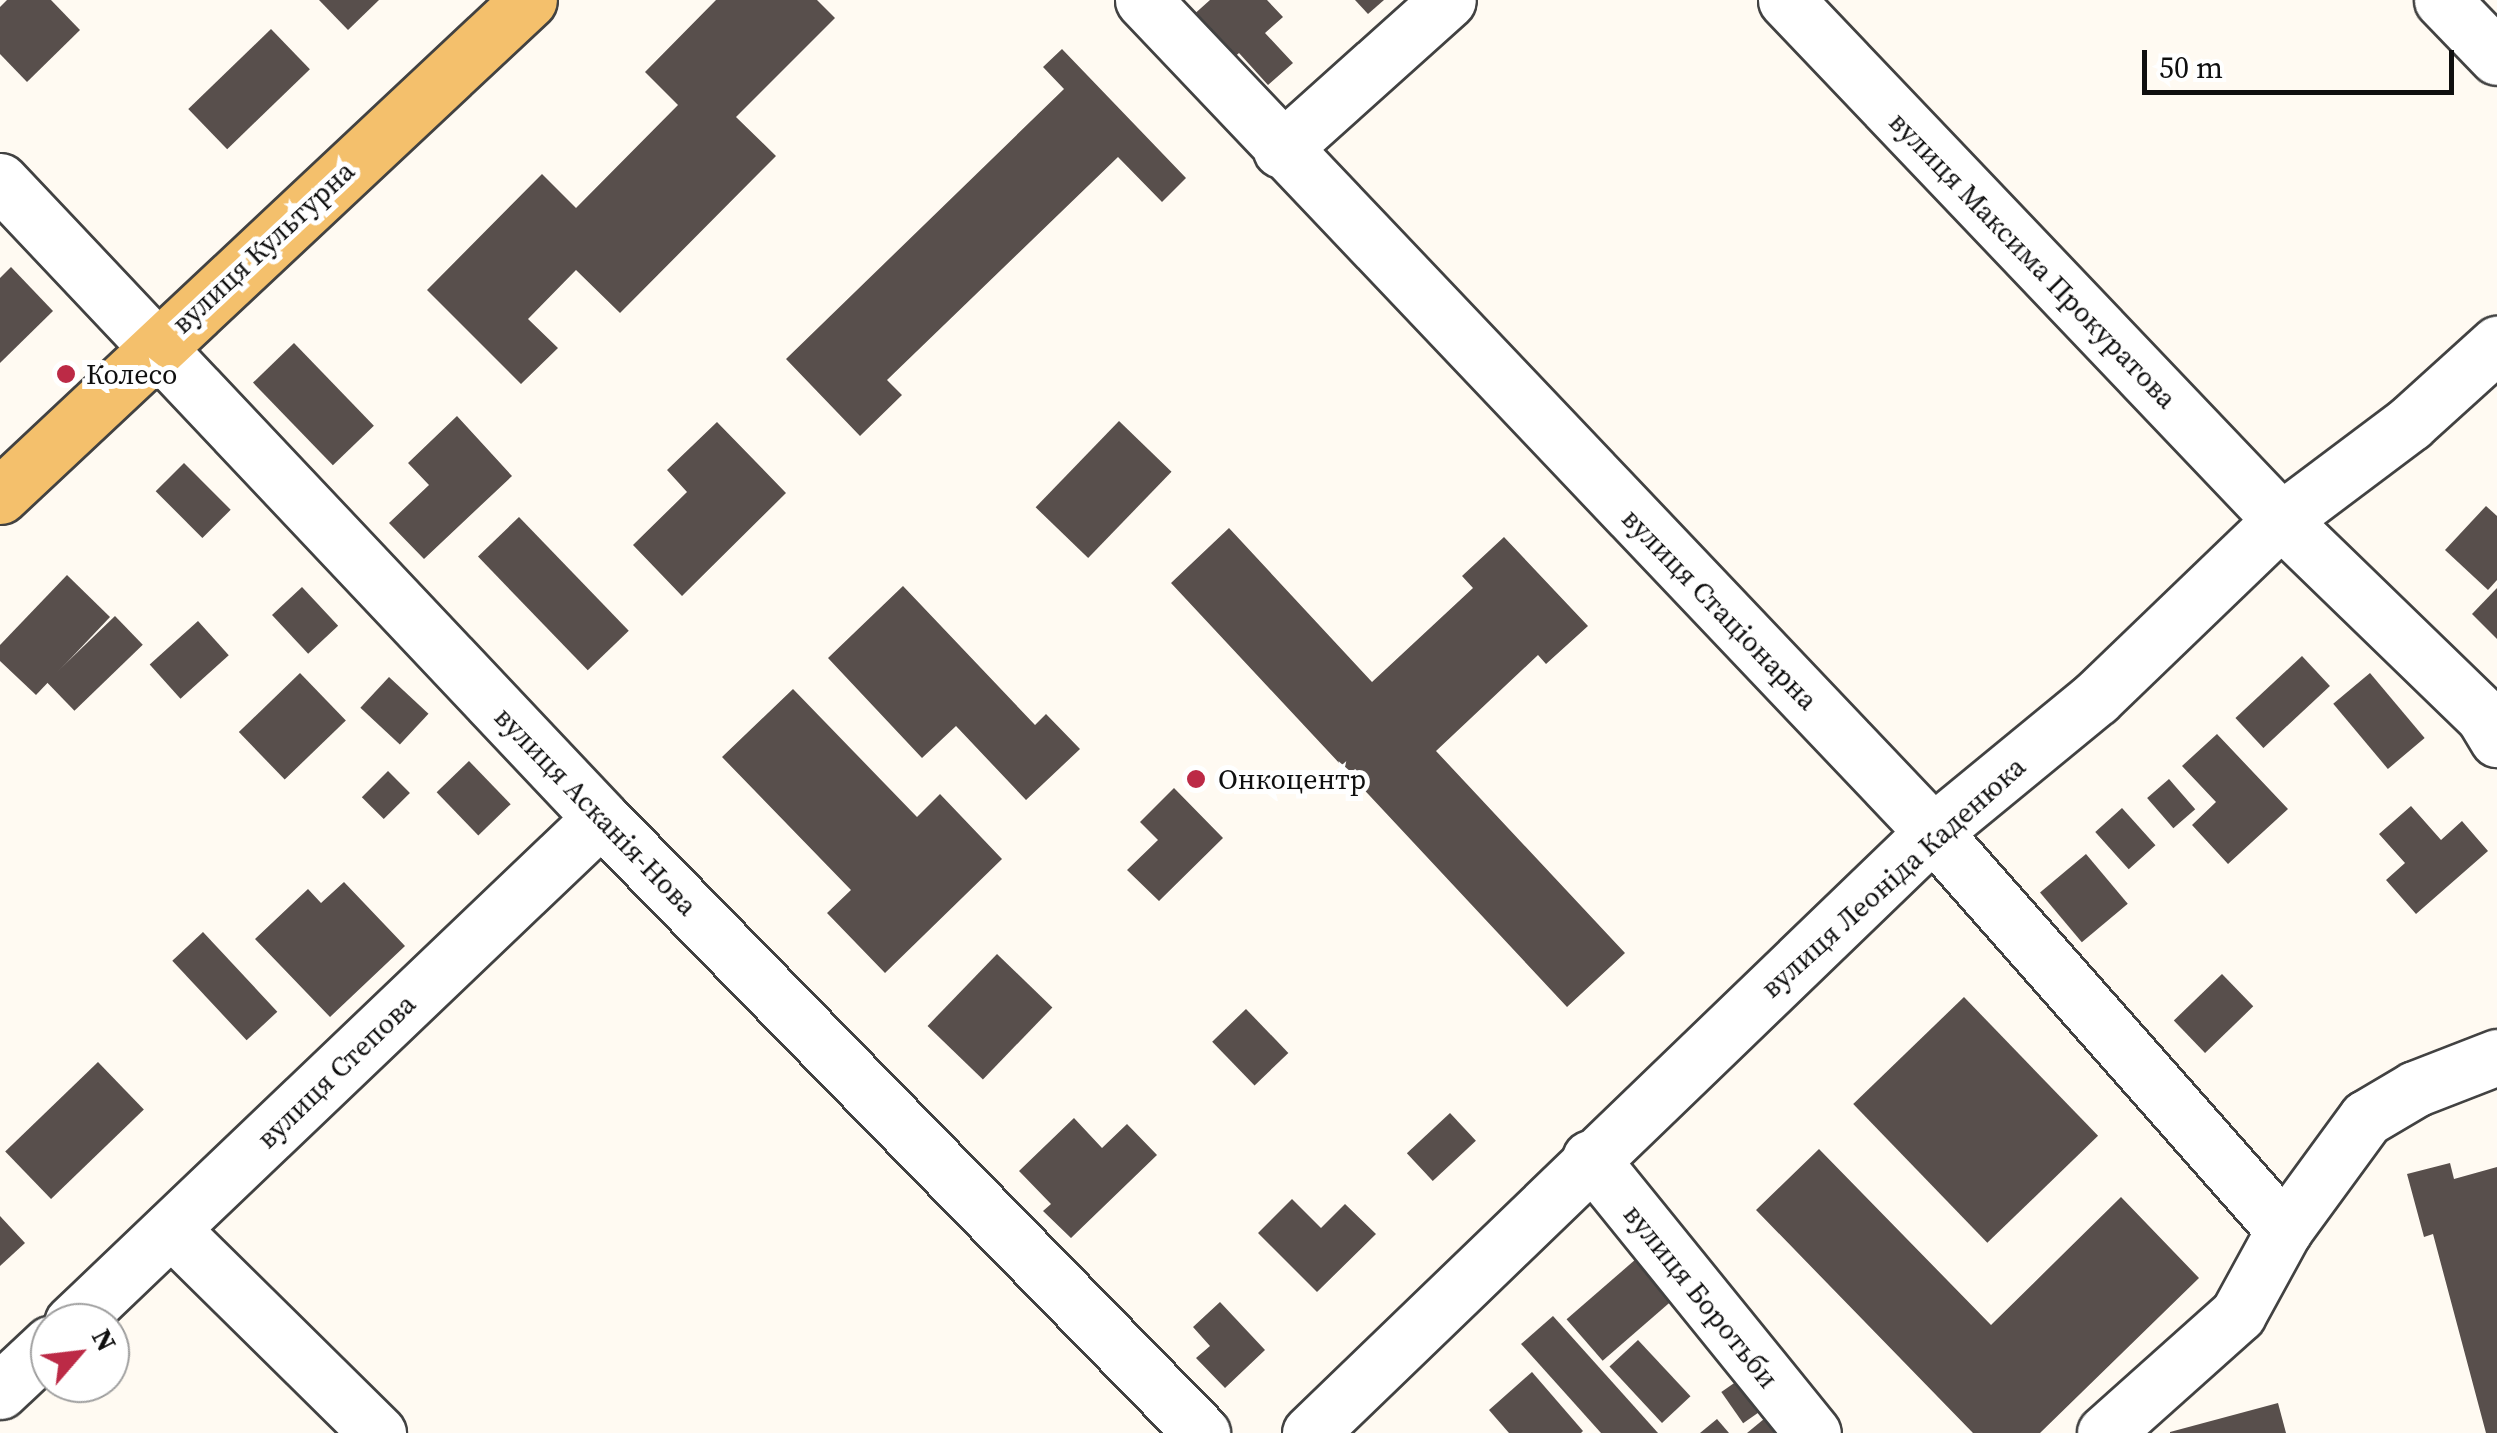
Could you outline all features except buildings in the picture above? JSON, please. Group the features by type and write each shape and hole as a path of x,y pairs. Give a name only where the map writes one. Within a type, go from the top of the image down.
{"main road":[{"name":"вулиця Культурна","path":"0,496 511,6"}],"street":[{"name":"вулиця Стаціонарна","path":"1143,0 1281,150 1933,832 2284,1230"},
{"path":"1281,150 1448,0"},
{"name":"вулиця Максима Прокуратова","path":"1786,0 2281,520 2484,717 2497,739"},
{"path":"2442,0 2497,58"},
{"name":"вулиця Асканія-Нова","path":"0,180 600,818 1202,1433"},
{"name":"вулиця Леоніда Каденюка","path":"1310,1433 1590,1158 1933,832 2096,698 2281,520 2410,423 2497,344"},
{"name":"вулиця Степова","path":"93,1303 600,818"},
{"path":"2106,1433 2238,1314 2284,1230 2366,1118 2415,1090 2497,1057"},
{"name":"вулиця Боротьби","path":"1590,1158 1813,1433"},
{"path":"171,1228 378,1433"},
{"path":"0,1391 30,1363"}],"place":[{"name":"Колесо","path":"66,374"},
{"name":"Онкоцентр","path":"1196,779"}]}
